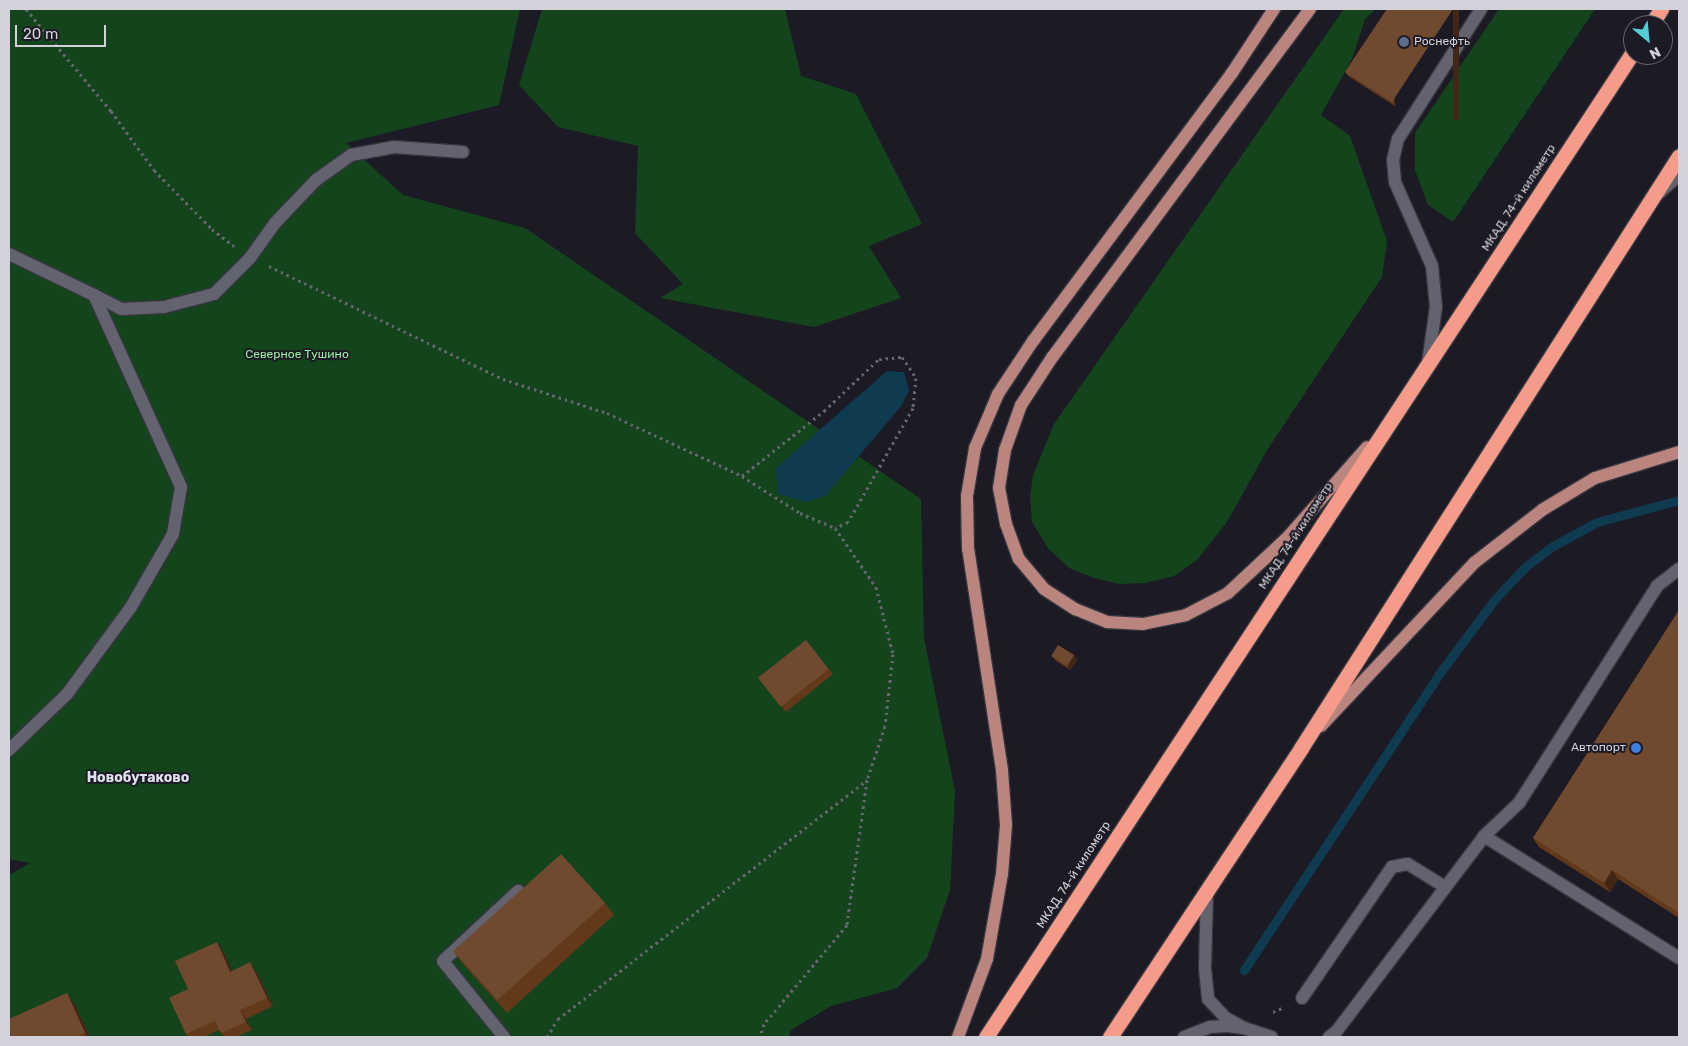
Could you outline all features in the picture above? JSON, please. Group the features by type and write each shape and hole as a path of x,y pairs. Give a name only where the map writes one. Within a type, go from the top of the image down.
{"highway":[{"name":"МКАД, 74-й километр","path":"986,1037 1624,65"},
{"path":"1110,1037 1300,748 1679,156"}],"main road":[{"path":"958,1037 987,959 1002,874 1006,825 1002,770 968,549 967,496 975,448 998,394 1033,340 1232,73 1274,9"},
{"path":"1310,9 1053,356 1021,405 1005,450 999,488 1006,524 1019,559 1044,589 1075,609 1107,622 1143,624 1186,614 1228,593 1287,538 1389,423"},
{"path":"1300,748 1474,563 1542,510 1595,478 1679,452"}],"lane":[{"path":"1428,363 1436,307 1432,266 1395,182 1393,160 1398,138 1481,9"},
{"path":"9,254 122,309 164,307 214,294 250,258 275,223 316,180 351,155 394,147 463,152"},
{"path":"1650,202 1679,174"},
{"path":"9,750 67,694 131,607 173,534 181,487 94,295"},
{"path":"1329,1037 1336,1032 1484,836 1519,803 1657,586 1679,569"},
{"path":"1484,836 1679,958"},
{"path":"1302,998 1392,867 1408,864 1445,887"},
{"path":"504,1037 443,961 518,891"},
{"path":"1207,891 1205,969 1208,998 1226,1018 1244,1028 1272,1037"},
{"path":"1184,1037 1210,1027 1244,1028"}],"path":[{"path":"26,9 111,111 154,170 212,229 250,258 503,378 606,413 742,476 800,513 835,528 876,587 894,654 884,726 867,780 847,925 764,1024 760,1037"},
{"path":"742,476 824,412 880,359 902,357 916,378 913,408 848,522 835,528"},
{"path":"547,1037 558,1019 867,780"}],"green space":[{"name":"Северное Тушино","path":"9,9 520,9 499,105 346,143 403,195 525,228 921,499 924,638 955,791 950,890 927,958 897,988 831,1006 791,1030 789,1037 9,1037 9,875 30,863 9,859"},
{"path":"542,9 785,9 801,76 856,94 922,224 869,246 901,298 814,327 660,298 683,284 635,233 638,146 558,127 519,85"},
{"path":"1344,9 1376,9 1365,19 1352,59 1321,115 1350,136 1387,241 1382,277 1267,450 1227,522 1197,560 1174,576 1145,583 1119,584 1094,578 1069,568 1048,548 1032,522 1030,497 1033,475 1054,424"},
{"path":"1499,9 1595,9 1453,222 1428,205 1415,170 1415,133"}],"water":[{"path":"887,371 904,372 909,390 902,405 825,496 807,502 778,494 776,468"}],"building":[{"name":"Роснефть","path":"1387,9 1453,9 1392,102 1345,72"},
{"path":"1679,610 1679,913 1612,870 1604,883 1533,838"},
{"path":"806,640 829,669 781,707 758,678"},
{"path":"1058,645 1074,655 1067,666 1051,656"},
{"path":"561,854 605,903 497,1000 453,951"},
{"path":"217,942 230,972 250,962 267,998 240,1010 246,1022 221,1033 215,1021 186,1034 169,998 188,989 175,961"},
{"path":"67,993 85,1033 76,1037 11,1037 9,1019"}],"waterway":[{"path":"1244,970 1439,674 1495,599 1525,567 1553,546 1597,522 1679,500"}],"place":[{"name":"Роснефть","path":"1404,42"},
{"name":"Автопорт","path":"1636,748"}],"district":[{"name":"Новобутаково","path":"138,778"}]}
